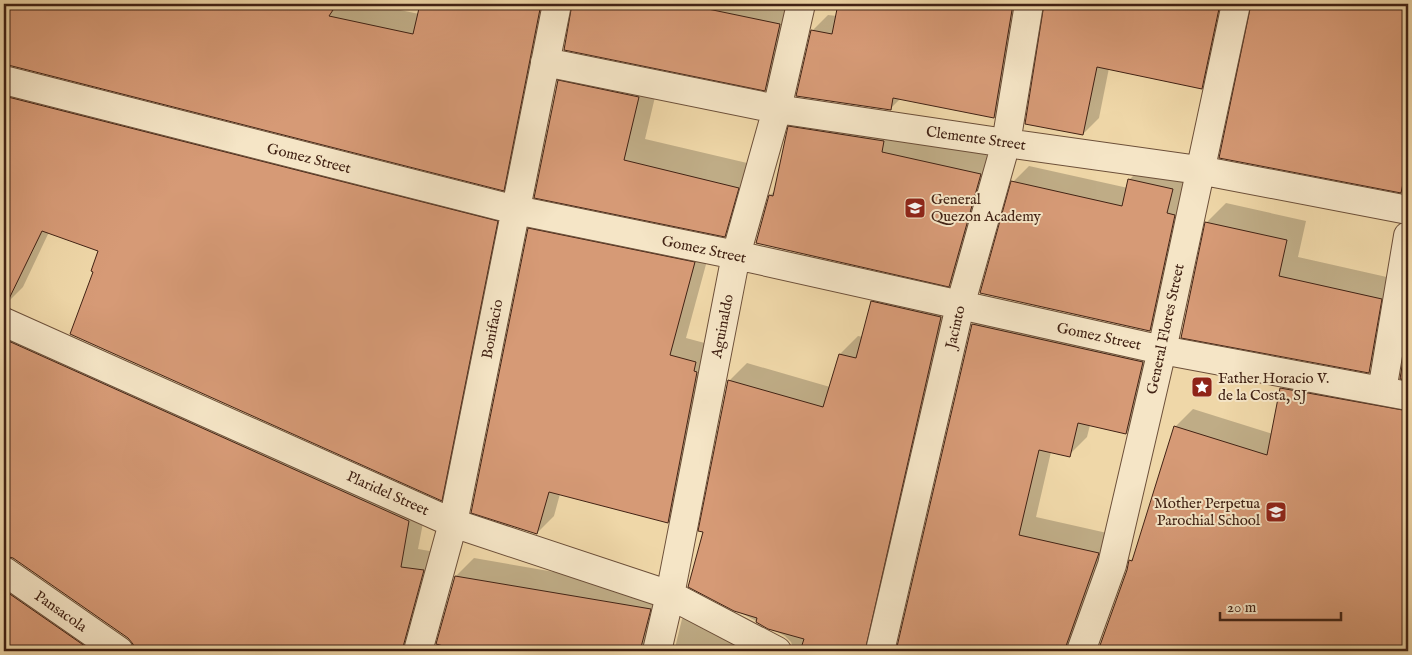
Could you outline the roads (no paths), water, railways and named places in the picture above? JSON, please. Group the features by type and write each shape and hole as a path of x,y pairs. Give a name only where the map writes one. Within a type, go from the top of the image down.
{"street":[{"name":"Bonifacio","path":"418,651 453,523 557,4"},
{"name":"Aguinaldo","path":"657,651 670,595 736,255 777,109 801,4"},
{"name":"Jacinto","path":"880,651 960,306 1006,143 1029,4"},
{"name":"General Flores Street","path":"1081,651 1112,565 1162,350 1236,4"},
{"name":"Clemente Street","path":"545,62 777,109 1199,170 1408,210"},
{"name":"Gomez Street","path":"4,80 516,210 736,255 1162,350 1395,393"},
{"path":"1395,393 1408,236"},
{"name":"Plaridel Street","path":"4,322 453,523 670,595 777,651"},
{"name":"Pansacola","path":"4,571 119,651"}],"place":[{"name":"General Quezon Academy","path":"915,208"},
{"name":"Father Horacio V. de la Costa, SJ","path":"1202,387"},
{"name":"Mother Perpetua Parochial School","path":"1276,512"}]}
